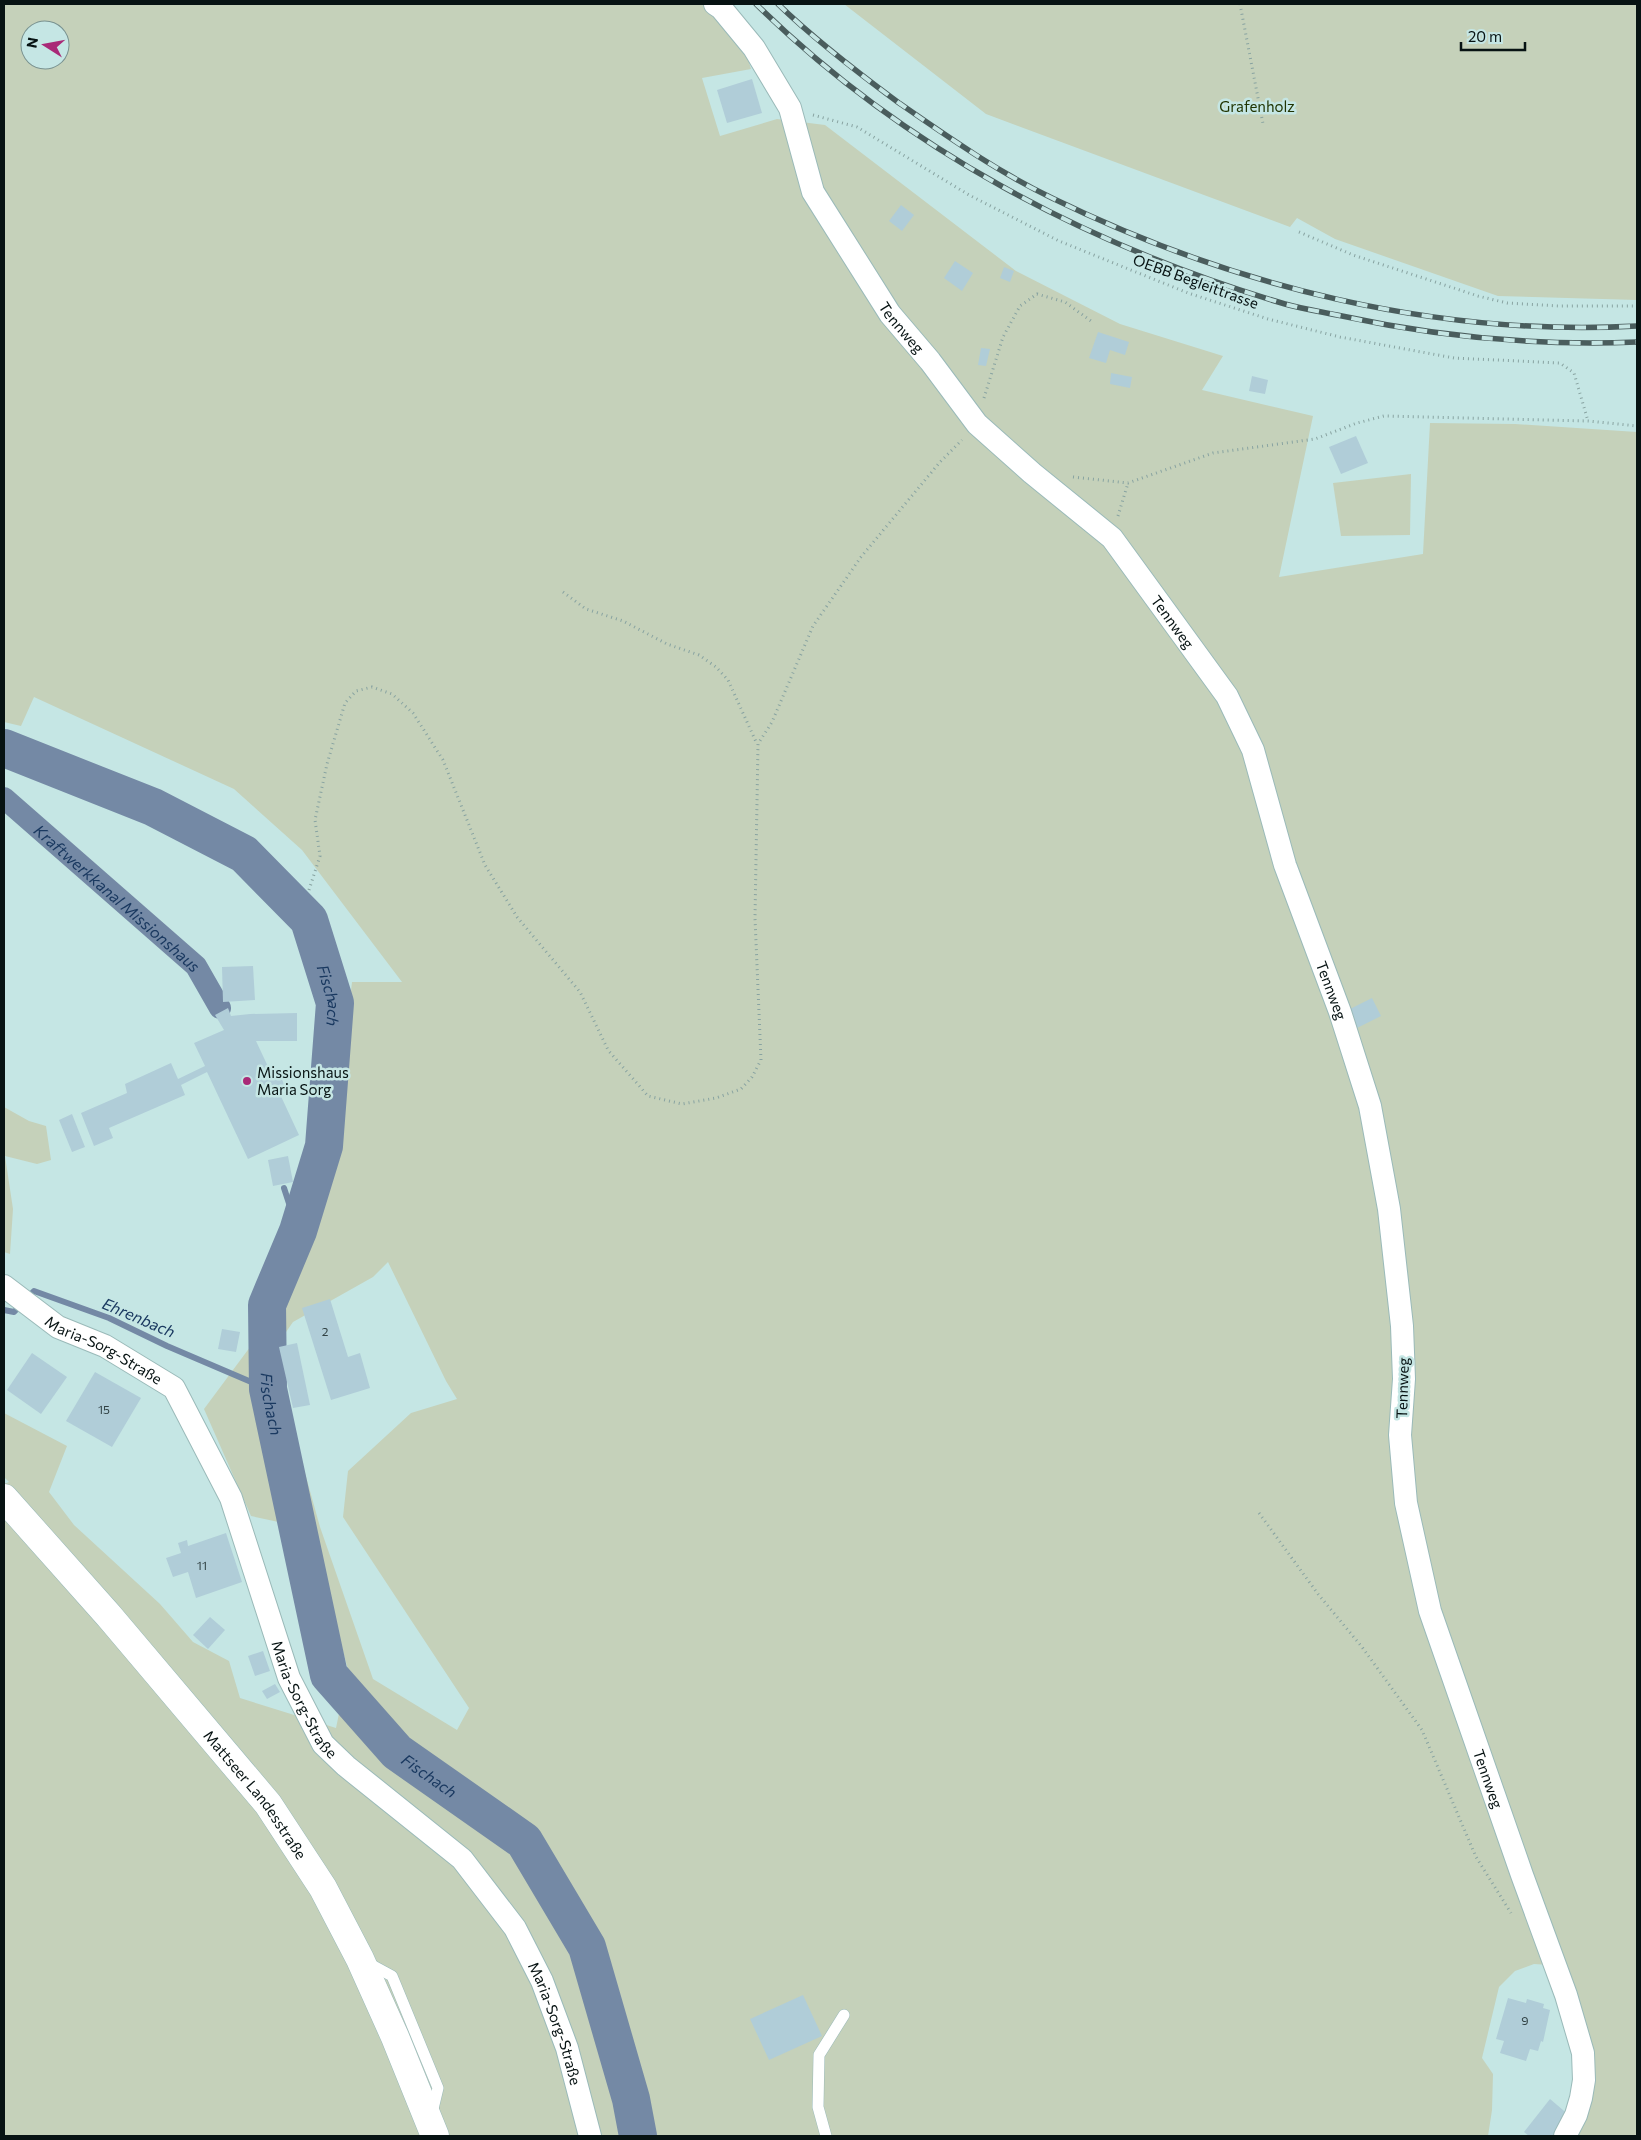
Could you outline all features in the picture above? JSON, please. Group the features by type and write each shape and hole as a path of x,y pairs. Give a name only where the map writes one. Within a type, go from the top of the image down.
{"main road":[{"name":"Mattseer Landesstraße","path":"4,1498 109,1616 268,1804 324,1888 360,1959 395,2037 433,2130"}],"street":[{"name":"Tennweg","path":"715,4 721,8 754,48 790,108 813,192 890,314 930,361 977,424 1032,473 1112,538 1227,696 1253,750 1285,864 1340,1012 1370,1106 1389,1209 1402,1326 1404,1379 1400,1435 1406,1503 1430,1611 1575,2021 1583,2053 1584,2080 1576,2115 1564,2136"},
{"name":"Maria-Sorg-Straße","path":"8,1289 58,1327 105,1346 174,1388 231,1498 289,1678 323,1744 346,1766 462,1859 515,1928 542,1981 567,2048 590,2136"}],"lane":[{"path":"826,2136 818,2108 819,2055 844,2015"}],"path":[{"path":"1240,4 1263,124"},
{"name":"OEBB Begleittrasse","path":"790,108 857,127 969,195 1051,237 1188,294 1268,319 1340,337 1454,358 1560,363 1574,373 1588,421"},
{"path":"1299,232 1353,255 1478,296 1508,302 1560,306 1637,306"},
{"path":"758,744 772,722 813,626 861,557 940,462 977,424 1003,337 1020,306 1036,294 1065,302 1091,321"},
{"path":"1070,477 1128,483 1213,454 1315,439 1356,423 1384,416 1588,421 1637,426"},
{"path":"1112,538 1128,483"},
{"path":"309,890 320,856 315,820 345,703 356,691 372,687 392,694 413,713 443,760 486,865 517,917 580,992 608,1050 648,1096 682,1104 716,1098 741,1089 752,1077 761,1060 756,918 758,744 728,680 716,667 699,655 667,644 623,621 586,609 562,592"},
{"path":"1259,1513 1318,1594 1362,1647 1422,1730 1476,1856 1514,1917"}],"green space":[{"path":"4,4 705,4 744,45 751,69 702,78 720,136 777,119 825,125 1016,271 1120,324 1223,356 1202,390 1313,416 1279,577 1423,554 1430,423 1515,424 1637,432 1637,2136 1573,2136 1585,2105 1564,1966 1534,1964 1515,1971 1499,1987 1482,2058 1493,2074 1492,2110 1488,2136 4,2136 4,1484 9,1482 4,1477 4,1413 67,1446 49,1492 74,1525 160,1604 193,1642 229,1661 240,1698 336,1728 348,1670 311,1529 251,1516 204,1409 279,1308 329,1191 352,982 402,982 302,850 234,789 34,697 21,726 4,722","holes":["388,1262 446,1381 457,1399 411,1413 348,1471 343,1517 469,1708 457,1730 373,1679 320,1527 280,1383 277,1345 293,1322 373,1277"]},
{"name":"Grafenholz","path":"844,4 1637,4 1637,300 1498,296 1335,239 1297,218 1290,227 986,114"},
{"path":"1411,474 1410,535 1341,536 1333,483"},
{"path":"4,1107 29,1121 46,1126 51,1160 37,1164 5,1156 13,1209 10,1254 4,1252"}],"building":[{"path":"752,79 762,113 727,123 717,90"},
{"path":"901,205 914,215 902,231 889,221"},
{"path":"955,261 973,273 962,291 944,278"},
{"path":"1004,267 1014,271 1010,282 1000,278"},
{"path":"1098,332 1129,342 1125,355 1110,350 1106,363 1089,358"},
{"path":"981,348 990,349 986,366 978,365"},
{"path":"1111,373 1132,377 1130,388 1110,384"},
{"path":"1252,376 1268,380 1265,394 1249,391"},
{"path":"1356,436 1368,463 1341,474 1329,447"},
{"path":"253,966 255,1000 223,1002 222,967"},
{"path":"1372,998 1381,1016 1357,1028 1348,1010"},
{"name":"Missionshaus Maria Sorg","path":"228,1008 231,1016 297,1013 297,1041 256,1041 271,1073 278,1070 286,1089 279,1092 299,1135 248,1159 207,1072 181,1085 185,1095 109,1128 113,1138 94,1146 81,1113 127,1093 125,1084 171,1063 178,1079 205,1066 194,1043 224,1030 215,1015"},
{"path":"72,1114 85,1147 72,1152 59,1120"},
{"path":"288,1156 293,1182 273,1186 268,1160"},
{"path":"330,1299 348,1357 360,1353 370,1388 331,1400 302,1308"},
{"path":"222,1329 240,1332 236,1352 218,1349"},
{"path":"297,1343 310,1405 293,1408 279,1347"},
{"path":"32,1353 67,1377 41,1414 7,1390"},
{"path":"95,1372 141,1398 112,1447 66,1421"},
{"path":"226,1533 242,1582 196,1598 188,1572 173,1577 166,1558 181,1553 178,1543 187,1540 188,1546"},
{"path":"210,1617 225,1630 208,1649 193,1635"},
{"path":"263,1651 270,1671 255,1676 248,1656"},
{"path":"275,1684 280,1692 267,1699 262,1691"},
{"path":"803,1995 822,2036 769,2060 750,2019"},
{"path":"1508,1998 1526,2003 1527,1999 1544,2004 1543,2008 1550,2010 1543,2042 1541,2041 1538,2051 1530,2049 1526,2061 1500,2053 1504,2041 1496,2039"},
{"path":"1550,2099 1570,2116 1554,2136 1529,2136 1524,2132"}],"waterway":[{"name":"Fischach","path":"4,748 153,807 244,854 309,920 335,1003 324,1146 298,1231 267,1305 268,1389 329,1675 397,1752 524,1841 587,1947 631,2099 638,2136"},
{"name":"Kraftwerkkanal Missionshaus","path":"4,798 196,966 220,1008"},
{"name":"Kraftwerkkanal Missionshaus","path":"284,1188 298,1231"},
{"name":"Ehrenbach","path":"4,1310 14,1312 34,1291 109,1318 167,1346 268,1389"}],"railway":[{"path":"756,4 813,56 873,103 936,147 1002,186 1070,222 1140,253 1212,280 1285,304 1378,323 1452,335 1526,341 1563,343 1637,342"},
{"path":"778,4 852,68 936,129 993,165 1052,198 1121,229 1191,257 1263,280 1337,299 1411,314 1486,323 1562,327 1637,326"}],"place":[{"name":"Missionshaus Maria Sorg","path":"247,1081"}]}
